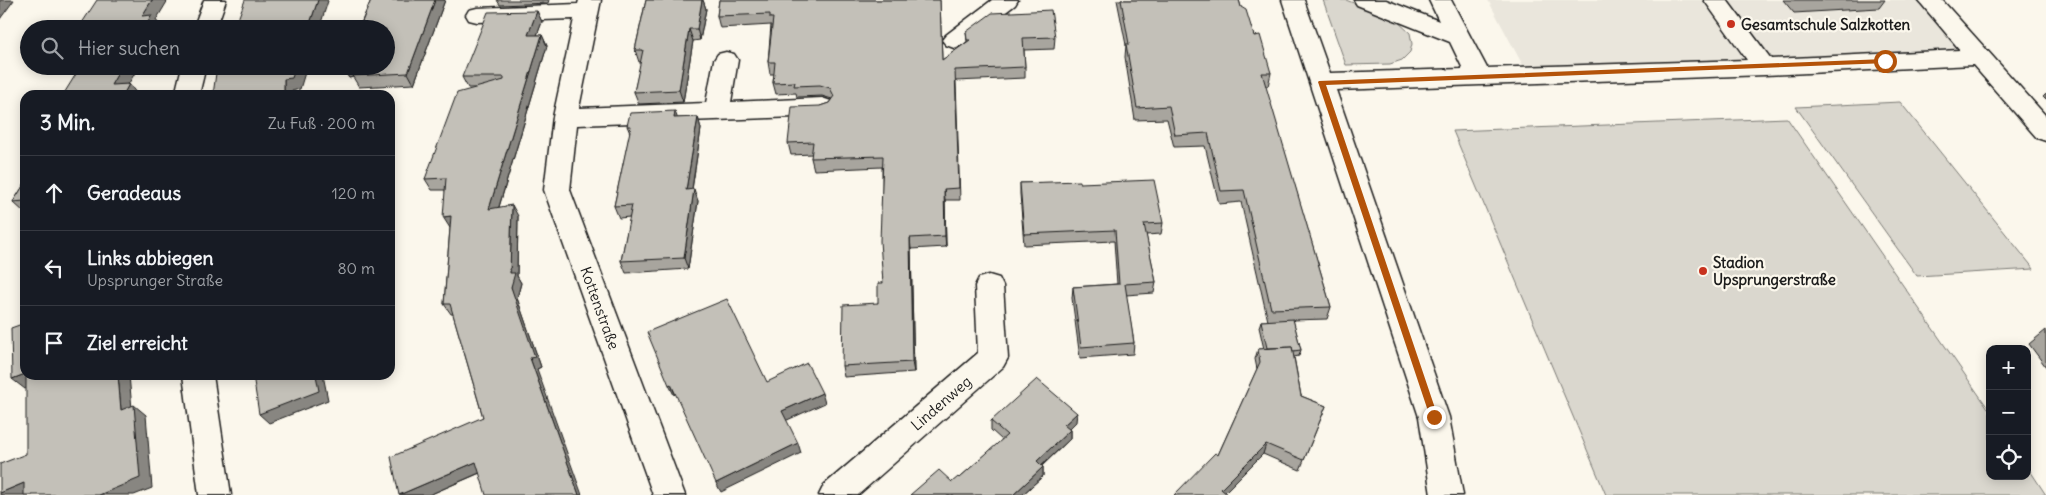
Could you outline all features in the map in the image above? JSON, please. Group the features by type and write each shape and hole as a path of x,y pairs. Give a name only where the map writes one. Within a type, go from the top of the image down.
{"street":[{"path":"207,20 214,0"},
{"path":"954,40 1007,0"},
{"path":"1293,0 1434,417 1447,495"},
{"path":"1365,0 1459,37"},
{"path":"1715,0 1765,67"},
{"path":"1928,0 2046,132"},
{"path":"1436,1 1459,37 1479,77"},
{"name":"Kottenstraße","path":"477,15 588,5 565,117 556,190 669,495"},
{"path":"1322,82 1765,67 1980,57"},
{"path":"718,110 726,60"},
{"path":"189,90 192,75"},
{"path":"565,117 822,106"},
{"name":"Lindenweg","path":"835,495 993,358 989,286"},
{"path":"199,380 215,495"}],"shaded area":[{"path":"1323,0 1346,0 1396,20 1410,33 1412,44 1410,52 1402,60 1390,64 1346,65"},
{"name":"Gesamtschule Salzkotten","path":"1488,0 1941,0 1984,48 1528,75"},
{"path":"1900,102 2034,269 1917,276 1796,107"},
{"name":"Stadion Upsprungerstraße","path":"1787,118 1986,405 1986,480 2031,480 2031,472 2046,495 1606,495 1453,131"}],"building":[{"path":"97,0 152,0 142,16 152,15 149,20 84,20"},
{"path":"245,0 318,0 311,20 238,20"},
{"path":"371,0 435,0 408,73 395,74 395,20 363,20"},
{"path":"646,0 702,0 697,29 689,29 679,90 634,92 643,50 635,50"},
{"path":"719,0 940,0 942,60 970,40 967,40 966,32 992,13 1051,10 1055,37 1023,38 1025,67 955,70 959,188 944,189 945,236 910,238 912,362 842,366 843,305 878,303 878,283 883,283 880,241 883,156 811,158 813,142 788,143 792,107 820,106 829,103 834,96 830,88 820,85 794,86 795,82 773,83 775,62 768,62 773,18 770,18 770,14 717,16"},
{"path":"1121,0 1239,0 1241,7 1246,10 1254,36 1260,35 1271,73 1262,73 1331,307 1271,309 1244,190 1221,191 1208,133 1175,135 1169,106 1137,108 1126,44 1129,44"},
{"path":"537,11 528,35 542,35 489,209 512,205 510,273 515,273 511,287 535,357 530,358 579,495 486,495 476,462 399,495 391,457 483,417 450,304 444,304 451,216 443,217 446,178 425,179 457,93 504,80 504,77 462,77 488,12"},
{"path":"75,75 117,75 111,85 129,84 126,90 66,90"},
{"path":"216,75 293,75 292,78 284,79 284,90 214,90"},
{"path":"675,111 674,118 698,117 686,190 694,189 684,258 621,261 632,205 614,206 631,126 627,126 630,113"},
{"path":"1154,180 1163,223 1144,224 1156,282 1125,284 1134,343 1081,347 1073,287 1119,284 1115,230 1024,234 1020,183"},
{"path":"20,191 20,201 13,202"},
{"path":"727,299 767,382 807,363 822,393 782,411 798,443 716,483 671,384 669,385 647,332"},
{"path":"1293,319 1301,350 1293,351 1292,347 1267,348 1261,321"},
{"path":"20,325 20,376 12,379 11,328"},
{"path":"1292,347 1301,396 1326,406 1304,460 1266,444 1221,489 1228,495 1174,495 1215,453 1218,455 1260,362 1258,349"},
{"path":"1037,379 1077,413 1064,425 1070,430 1037,461 1043,467 1013,495 910,495 939,470 952,482 959,478 1007,435 991,421"},
{"path":"26,380 118,380 121,410 134,405 140,478 99,495 24,495 24,483 0,493 0,464 26,454"},
{"path":"254,380 317,380 319,391 259,414"}],"place":[{"name":"Gesamtschule Salzkotten","path":"1731,24"},
{"name":"Stadion Upsprungerstraße","path":"1703,271"}],"route":[{"path":"1434,417 1322,82 1765,67 1885,61"}]}
